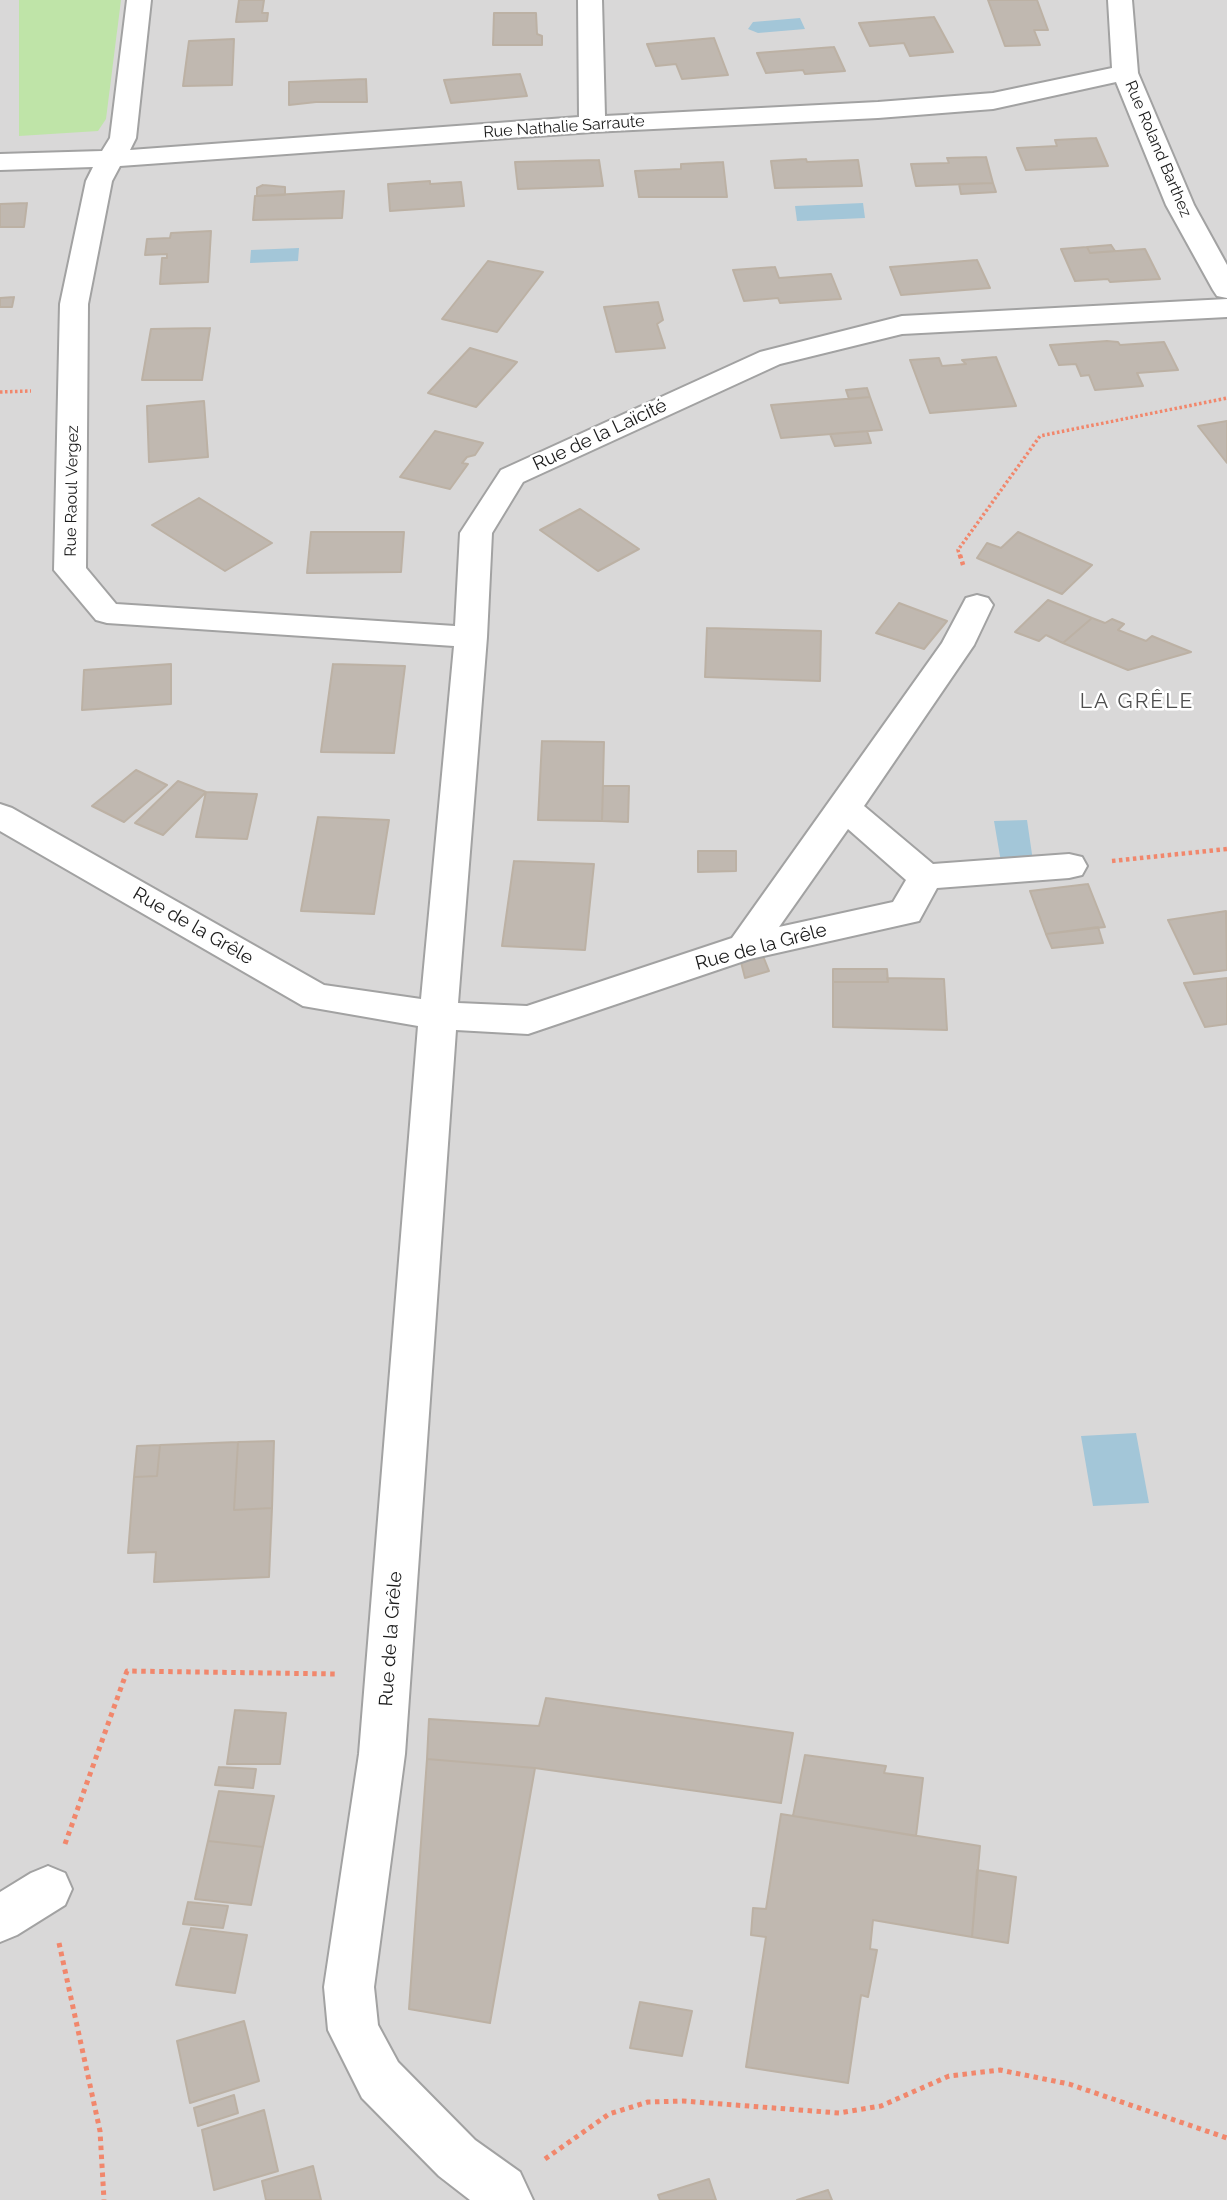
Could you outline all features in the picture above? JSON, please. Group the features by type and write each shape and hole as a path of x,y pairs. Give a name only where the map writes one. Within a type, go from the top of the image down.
{"street":[{"name":"Rue Raoul Vergez","path":"139,0 123,138 99,181 74,304 70,570 107,613 471,637"},
{"path":"590,0 592,124"},
{"name":"Rue Roland Barthez","path":"1120,0 1125,73 1180,205 1227,290"},
{"name":"Rue Nathalie Sarraute","path":"0,162 112,159 592,124 878,110 993,101 1125,73"},
{"name":"Rue de la Laïcité","path":"438,1015 471,637 476,533 512,477 770,358 902,326 1227,309"},
{"path":"745,947 958,645 977,606"},
{"path":"845,808 925,877 1069,866"},
{"name":"Rue de la Grêle","path":"0,816 316,997 438,1015 528,1020 745,947 906,912 925,877"},
{"name":"Rue de la Grêle","path":"438,1015 382,1754 349,1987 353,2030 380,2080 457,2158 504,2196"},
{"path":"0,1919 48,1889"}],"path":[{"path":"977,606 958,550 1040,436 1227,398"},
{"path":"1069,866 1227,849"},
{"path":"104,2200 100,2131 48,1889 127,1671 389,1675"},
{"path":"504,2196 609,2114 648,2102 683,2101 839,2113 881,2106 949,2076 1000,2070 1069,2084 1227,2138"}],"shaded area":[{"path":"0,0 1227,0 1227,2200 0,2200"}],"green space":[{"path":"19,0 121,0 106,119 98,131 19,136"}],"water":[{"path":"800,18 805,29 758,33 748,29 753,22"},
{"path":"863,203 865,218 797,221 795,206"},
{"path":"299,248 298,261 250,263 251,250"},
{"path":"1027,820 1033,861 1001,862 994,821"},
{"path":"1136,1433 1149,1503 1093,1506 1081,1436"}],"building":[{"path":"239,0 264,0 262,13 268,13 267,21 236,22"},
{"path":"988,0 1037,0 1048,30 1034,30 1040,45 1005,46"},
{"path":"494,13 536,13 537,34 542,36 542,45 493,45"},
{"path":"934,17 953,52 910,56 904,43 870,46 859,23"},
{"path":"714,38 728,75 682,79 676,64 656,66 647,44"},
{"path":"234,39 232,85 183,86 189,41"},
{"path":"834,47 845,71 766,73 757,53"},
{"path":"520,74 527,96 451,103 444,80"},
{"path":"366,79 367,102 289,105 289,82"},
{"path":"1096,138 1108,166 1026,170 1017,148 1057,146 1055,140"},
{"path":"986,157 993,183 916,186 911,164 949,163 947,158"},
{"path":"806,159 807,162 858,160 862,186 775,188 771,161"},
{"path":"599,160 603,186 518,189 515,162"},
{"path":"723,162 727,197 639,197 635,171 681,169 681,164"},
{"path":"430,181 430,184 461,182 464,206 390,211 388,184"},
{"path":"993,183 996,192 961,194 959,184"},
{"path":"263,185 285,187 285,195 257,196 257,188"},
{"path":"344,191 342,218 253,220 255,196"},
{"path":"27,203 24,227 0,227 0,204"},
{"path":"211,231 208,282 160,284 162,258 167,258 167,254 145,255 147,239 170,238 171,233"},
{"path":"1111,245 1115,251 1090,253 1087,247"},
{"path":"1087,247 1090,253 1145,249 1160,279 1075,281 1061,249"},
{"path":"977,260 990,288 901,295 890,267"},
{"path":"488,261 543,272 497,332 442,319"},
{"path":"775,267 779,278 831,274 841,299 780,303 778,298 744,301 733,270"},
{"path":"14,297 12,307 0,307 0,298"},
{"path":"658,302 663,320 657,324 665,348 616,352 604,307"},
{"path":"210,328 202,380 142,380 151,329"},
{"path":"1118,342 1120,345 1164,342 1178,370 1137,373 1143,386 1095,390 1089,375 1081,376 1076,364 1059,365 1050,345"},
{"path":"470,348 517,362 476,407 428,393"},
{"path":"996,357 1016,406 930,413 910,360 939,358 942,366 966,364 962,360"},
{"path":"867,388 870,397 849,399 846,390"},
{"path":"870,397 882,430 781,438 771,405"},
{"path":"204,401 208,457 149,462 147,406"},
{"path":"1227,421 1227,463 1198,426"},
{"path":"435,431 483,443 475,455 467,457 462,463 468,464 450,489 400,477"},
{"path":"867,431 871,443 835,446 830,434"},
{"path":"199,498 272,543 225,571 152,525"},
{"path":"580,509 639,549 598,571 540,530"},
{"path":"311,532 404,532 401,572 307,573"},
{"path":"1018,532 1092,565 1062,594 977,558 987,543 1001,548"},
{"path":"1048,600 1092,618 1063,643 1046,635 1039,641 1015,632"},
{"path":"899,603 947,621 924,649 876,633"},
{"path":"1092,618 1105,623 1112,619 1124,624 1118,630 1146,641 1152,636 1191,652 1128,670 1063,643"},
{"path":"707,628 821,631 820,681 705,677"},
{"path":"171,664 171,704 82,710 84,670"},
{"path":"333,664 405,666 394,753 321,752"},
{"path":"542,741 604,742 602,821 538,820"},
{"path":"136,770 167,785 124,822 92,806"},
{"path":"178,781 206,792 163,835 135,823"},
{"path":"603,786 629,786 628,822 602,821"},
{"path":"206,792 257,794 247,839 196,837"},
{"path":"318,817 389,820 374,914 301,911"},
{"path":"698,851 736,851 736,871 698,872"},
{"path":"514,861 594,864 585,950 502,946"},
{"path":"1088,884 1105,927 1046,934 1030,891"},
{"path":"1226,911 1227,970 1194,974 1168,920"},
{"path":"1098,927 1103,943 1052,948 1046,934"},
{"path":"763,956 769,971 745,978 741,962"},
{"path":"833,969 887,969 888,982 833,982"},
{"path":"887,978 944,979 947,1030 833,1027 833,982 888,982"},
{"path":"1227,978 1227,1024 1205,1027 1184,983"},
{"path":"274,1441 272,1508 234,1510 238,1442"},
{"path":"238,1442 234,1510 272,1508 269,1577 154,1582 156,1552 128,1553 134,1477 157,1476 160,1445"},
{"path":"160,1445 157,1476 134,1477 137,1446"},
{"path":"546,1698 793,1733 781,1803 535,1768 427,1759 429,1719 539,1726"},
{"path":"235,1710 286,1713 280,1764 227,1764"},
{"path":"805,1755 886,1766 884,1773 923,1778 916,1836 793,1816"},
{"path":"427,1759 535,1768 490,2023 409,2009"},
{"path":"219,1767 256,1769 253,1788 215,1785"},
{"path":"219,1791 274,1796 263,1847 208,1841"},
{"path":"781,1814 980,1846 972,1937 873,1920 870,1949 877,1950 868,1997 861,1995 848,2083 746,2067 766,1937 751,1935 753,1908 766,1909"},
{"path":"208,1841 263,1847 251,1905 195,1899"},
{"path":"977,1870 1016,1877 1008,1943 972,1937"},
{"path":"188,1902 228,1906 223,1928 183,1924"},
{"path":"191,1928 247,1935 235,1993 176,1985"},
{"path":"640,2002 692,2011 682,2056 630,2048"},
{"path":"244,2021 259,2081 190,2103 177,2041"},
{"path":"234,2095 238,2113 198,2126 194,2108"},
{"path":"264,2110 278,2171 214,2190 202,2130"},
{"path":"313,2166 321,2200 266,2200 262,2181"},
{"path":"709,2179 716,2200 660,2200 658,2195"},
{"path":"828,2190 832,2200 797,2200"}],"district":[{"name":"LA GRÊLE","path":"1137,702"}]}
